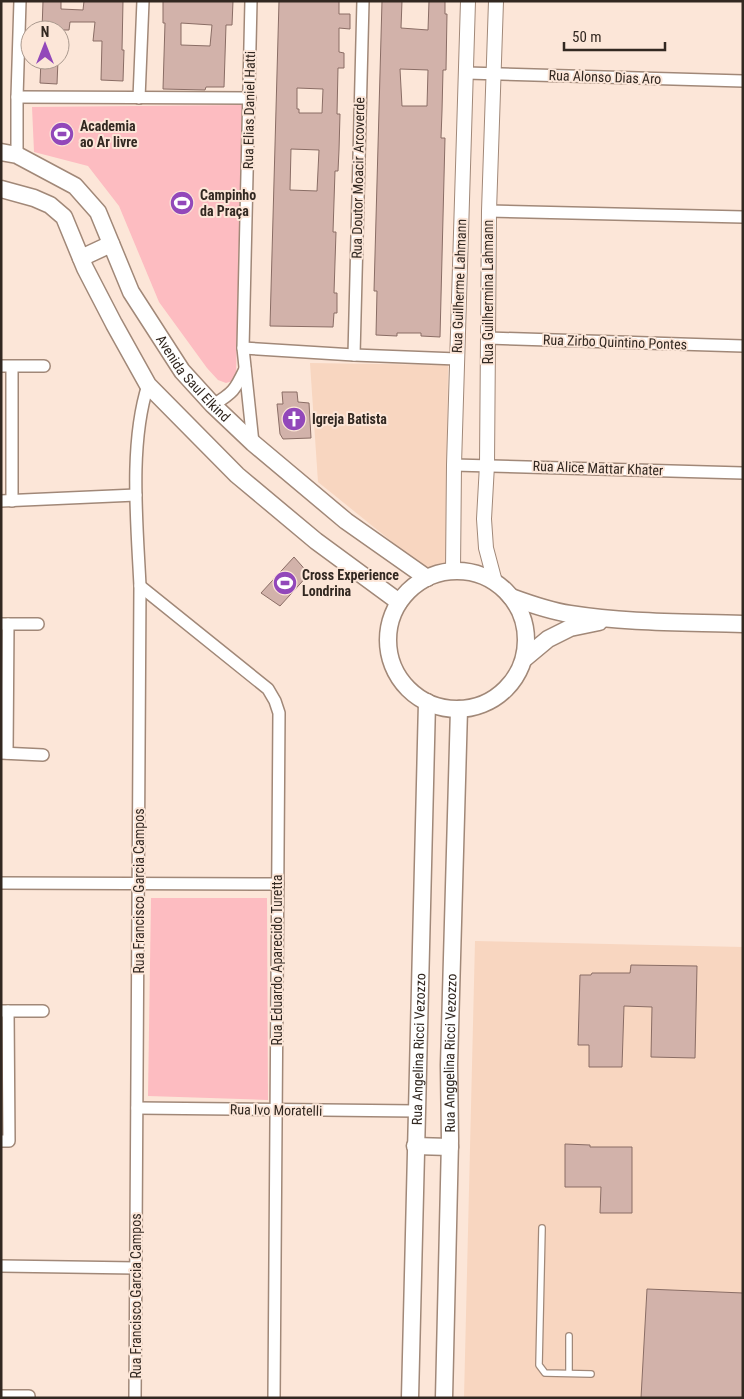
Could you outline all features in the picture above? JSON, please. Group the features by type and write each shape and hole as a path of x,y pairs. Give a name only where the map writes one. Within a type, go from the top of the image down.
{"main road":[{"name":"Avenida Saul Elkind","path":"9,153 75,186 98,212 131,292 182,371 214,405 253,443 346,521 427,578"},
{"path":"1,189 34,198 50,205 64,217 81,258 114,324 148,385 237,475 316,541 399,602"},
{"path":"81,258 111,244"},
{"path":"453,571 475,573 495,582 511,597 522,616 527,637 524,659 515,679 500,695 480,705 458,709 442,707 427,702 411,691 398,676 391,658 388,639 391,620 399,602 407,593 427,578 439,573 453,571"},
{"path":"511,597 569,614 618,619 743,624"},
{"path":"524,659 548,639 570,628 618,619"},
{"name":"Rua Angelina Ricci Vezozzo","path":"410,1398 427,702"},
{"name":"Rua Anggelina Ricci Vezozzo","path":"444,1398 450,1147 449,1065 458,709"},
{"path":"415,1146 450,1147"}],"street":[{"path":"9,153 17,97 20,1"},
{"path":"139,98 143,1"},
{"name":"Rua Elias Daniel Hatti","path":"251,1 243,348 253,443"},
{"name":"Rua Doutor Moacir Arcoverde","path":"354,355 363,1"},
{"name":"Rua Guilherme Lahmann","path":"453,571 454,465 468,1"},
{"name":"Rua Guilhermina Lahmann","path":"495,582 486,548 484,529 487,465 489,211 496,1"},
{"name":"Rua Alonso Dias Aro","path":"467,73 743,81"},
{"path":"17,97 250,98"},
{"path":"489,211 743,216"},
{"name":"Rua Zirbo Quintino Pontes","path":"488,338 743,346"},
{"path":"243,348 457,359"},
{"path":"44,366 6,366 6,501 136,495"},
{"path":"214,405 229,396 245,369"},
{"name":"Rua Francisco Garcia Campos","path":"135,1398 140,586 136,495 139,420 148,385"},
{"name":"Rua Alice Mattar Khater","path":"454,465 743,473"},
{"name":"Rua Eduardo Aparecido Turetta","path":"140,586 268,689 280,713 274,1398"},
{"path":"38,624 5,624 4,753 42,754"},
{"path":"1,883 278,884"},
{"path":"5,1141 5,1011 42,1011"},
{"name":"Rua Ivo Moratelli","path":"137,1108 416,1111"},
{"path":"1,1266 136,1268"},
{"path":"4,1396 29,1396"}],"lane":[{"path":"542,1228 539,1366 545,1373 592,1374"},
{"path":"569,1336 569,1373"}],"shaded area":[{"path":"242,105 236,380 226,383 218,380 207,368 159,302 119,206 88,166 34,152 32,107"},
{"path":"310,363 448,365 446,568 427,570 318,482"},
{"path":"151,898 267,898 268,1100 148,1096"},
{"path":"475,941 743,947 743,1398 464,1398"}],"building":[{"path":"43,1 61,1 61,9 83,10 84,1 123,1 123,81 101,80 102,41 93,41 95,22 42,20"},
{"path":"163,1 233,1 232,25 226,25 224,87 206,87 205,90 163,89 165,23 163,23","holes":["181,23 212,25 210,46 181,45"]},
{"path":"279,1 339,1 339,14 350,14 350,29 339,28 339,52 344,53 344,68 338,68 337,114 340,114 339,150 338,171 335,171 333,232 336,232 334,293 337,293 337,313 334,313 333,327 270,326","holes":["297,88 323,89 322,113 299,113 299,109 297,109","291,149 319,150 317,191 290,190"]},
{"path":"382,1 402,1 401,28 428,30 429,1 445,1 445,14 447,14 446,70 443,70 441,138 445,138 440,337 421,336 421,333 397,333 397,336 376,335 377,291 374,291","holes":["400,69 428,70 427,106 402,106"]},
{"path":"41,70 58,70 57,84 40,83"},
{"name":"Igreja Batista","path":"282,392 297,392 298,402 309,403 311,438 283,439 280,434 277,404 283,404"},
{"name":"Cross Experience Londrina","path":"294,557 309,574 280,606 261,593"},
{"path":"631,965 697,966 695,1058 651,1057 652,1007 624,1006 622,1067 589,1067 589,1045 578,1045 580,975 591,975 592,973 630,973"},
{"path":"565,1144 590,1145 590,1147 632,1147 632,1213 600,1213 601,1187 565,1187"},
{"path":"647,1289 743,1293 743,1398 641,1398"}],"place":[{"name":"Academia ao Ar livre","path":"62,134"},
{"name":"Campinho da Praça","path":"182,203"},
{"name":"Igreja Batista","path":"294,419"},
{"name":"Cross Experience Londrina","path":"285,583"}]}
